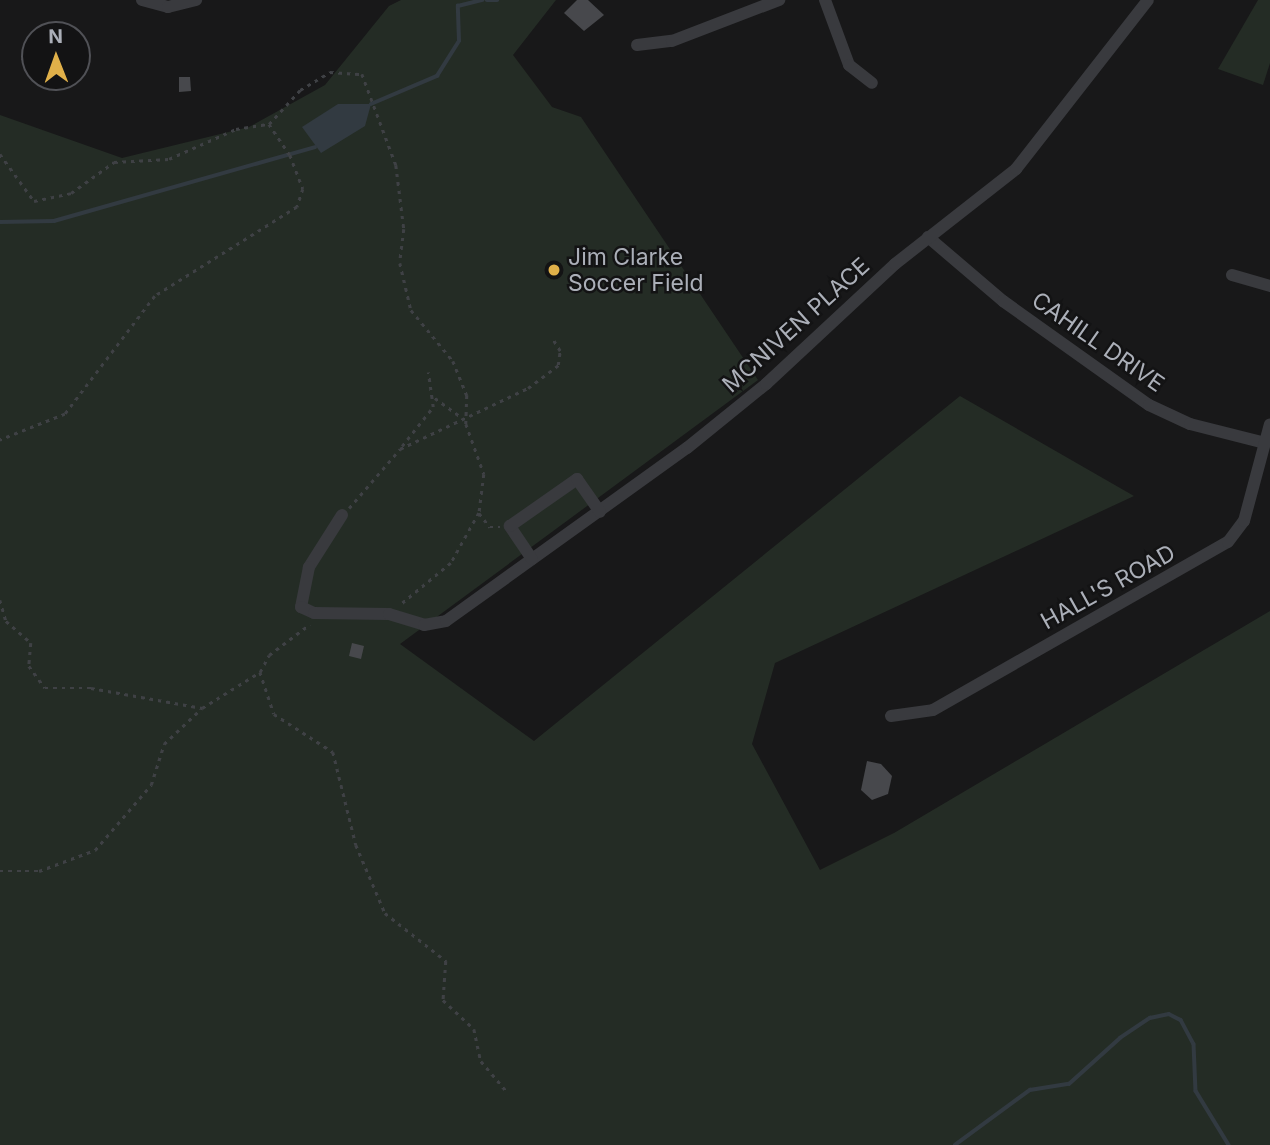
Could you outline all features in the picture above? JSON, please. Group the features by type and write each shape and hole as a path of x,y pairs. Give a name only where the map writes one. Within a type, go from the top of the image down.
{"street":[{"path":"142,0 168,7 196,0"},
{"path":"637,45 672,41 779,0"},
{"path":"825,0 849,65 872,83"},
{"name":"MCNIVEN PLACE","path":"389,614 424,625 446,621 600,512 766,384 928,237 1031,155 1098,58 1148,0"},
{"name":"CAHILL DRIVE","path":"928,237 1003,301 1149,405 1190,424 1265,443"},
{"path":"1232,275 1270,286"},
{"name":"HALL'S ROAD","path":"891,716 933,710 1228,542 1244,521 1270,424"},
{"path":"532,559 510,526 577,479 600,512"},
{"path":"342,515 309,567 301,607 314,613 389,614"}],"path":[{"path":"0,154 34,201 71,194 114,162 169,159 236,130 269,124 300,90 330,72 362,74 396,165 404,229 400,263 411,310 453,361 465,418 484,474 479,513 451,563 389,614"},
{"path":"0,440 65,414 155,296 297,207 303,189 290,155 269,124"},
{"path":"400,449 528,388 558,365 560,351 552,338"},
{"path":"428,372 435,398 465,418"},
{"path":"342,515 400,449 435,398"},
{"path":"479,513 490,527 510,526"},
{"path":"0,600 6,621 31,643 29,666 45,688 91,688 202,708"},
{"path":"0,872 39,871 95,850 152,785 164,744 202,708 260,671 269,655 310,624"},
{"path":"260,671 274,714 333,752 356,845 385,913 446,961 443,1000 474,1029 481,1061 508,1093"}],"shaded area":[{"path":"401,0 556,0 513,55 552,107 581,117 758,380 400,644 534,741 960,396 1134,496 775,663 752,744 820,870 894,833 1270,611 1270,1145 0,1145 0,115 122,158 249,127 325,85 389,6"},
{"path":"1258,0 1270,0 1270,63 1263,85 1218,69"},
{"path":"338,104 371,104 365,126 321,153 302,127"}],"building":[{"path":"577,0 588,0 604,15 584,31 564,13"},
{"path":"179,77 190,77 191,91 179,92"},
{"path":"352,643 364,646 361,659 349,656"},
{"path":"867,761 881,764 892,776 888,794 872,800 861,790"}],"waterway":[{"path":"371,104 437,76 459,41 458,6 482,0"},
{"path":"487,0 497,0"},
{"path":"0,222 54,221 315,147"},
{"path":"955,1145 1030,1090 1069,1084 1120,1038 1150,1018 1169,1014 1181,1020 1194,1044 1196,1091 1229,1145"}],"place":[{"name":"Jim Clarke Soccer Field","path":"554,270"}]}
